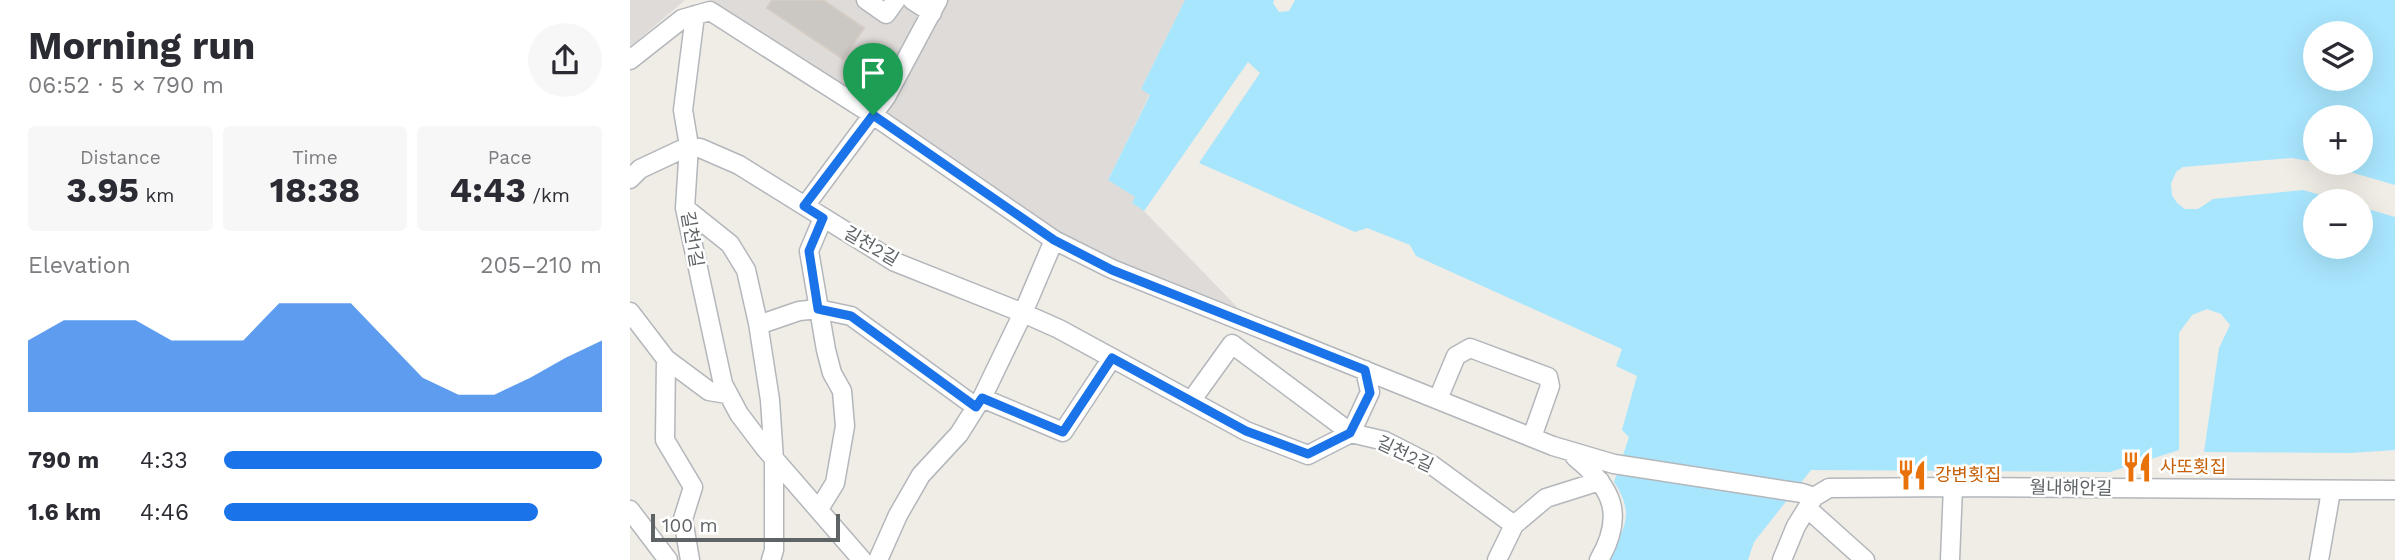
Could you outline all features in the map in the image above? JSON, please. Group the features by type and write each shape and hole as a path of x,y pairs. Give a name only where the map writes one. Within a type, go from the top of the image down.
{"street":[{"path":"866,0 886,14 896,0"},
{"path":"804,206 886,97 935,7 912,0"},
{"path":"630,60 682,19 703,13 873,115 1033,227 1112,270 1574,456 1591,470 1612,502 1614,522 1599,560"},
{"name":"길천1길","path":"703,13 683,110 689,146 685,208 695,263 727,394 769,453 819,509"},
{"path":"630,179 640,169 689,146"},
{"name":"길천2길","path":"689,146 739,165 895,262 1023,313 1246,431 1308,454 1350,433 1385,441 1432,465 1514,525"},
{"path":"685,208 730,244 746,270 758,323 770,400 769,453 775,550 771,560"},
{"path":"823,218 809,251 832,373 842,391 845,426 835,483 819,509 862,560"},
{"path":"878,560 898,515 921,475 958,433 979,402 1060,243"},
{"path":"758,323 799,311 818,309 851,316 979,402 1063,432 1112,358"},
{"path":"630,312 666,359 709,391 727,394"},
{"path":"1191,401 1232,344 1350,433 1370,393 1365,370"},
{"path":"1438,399 1456,356 1469,348 1548,377 1550,386 1532,437"},
{"path":"666,359 665,440 693,488 683,519 690,560"},
{"path":"1553,446 1614,464 1808,499 1865,560"},
{"path":"1497,560 1514,525 1546,498 1600,481"},
{"path":"1950,560 1953,487"},
{"name":"월내해안길","path":"1808,499 1829,488 2395,490"},
{"path":"2319,560 2331,491"},
{"path":"1782,560 1808,499"},
{"path":"630,509 668,560"}],"shaded area":[{"path":"630,0 685,0 630,47"},
{"path":"709,0 1185,0 1141,89 1150,94 1108,180 1136,197 1132,203 1144,211 1238,308 1082,249"}],"water":[{"path":"1185,0 1274,0 1279,12 1289,11 1295,0 2395,0 2395,185 2360,175 2373,175 2373,105 2303,105 2303,160 2292,158 2183,167 2176,172 2171,184 2172,195 2185,209 2198,209 2213,199 2303,190 2303,259 2373,259 2373,211 2395,217 2395,450 2350,453 2204,452 2219,348 2230,325 2221,314 2207,309 2192,315 2179,333 2179,450 2110,472 1811,470 1754,542 1748,560 1607,560 1625,522 1625,504 1614,482 1629,437 1622,430 1637,376 1616,366 1622,349 1416,256 1410,245 1367,228 1355,232 1199,163 1260,73 1248,62 1144,211 1132,203 1135,197 1108,180 1150,95 1141,89"}],"building":[{"path":"772,0 823,0 864,28 843,59 767,8"}],"place":[{"name":"사또횟집","path":"2137,467"},
{"name":"강변횟집","path":"1912,475"}],"route":[{"path":"873,115 1054,240 1112,270 1365,370 1370,393 1350,433 1336,443 1308,454 1246,431 1112,358 1063,432 982,398 976,407 851,316 818,309 809,251 823,218 804,206 873,115"}]}
